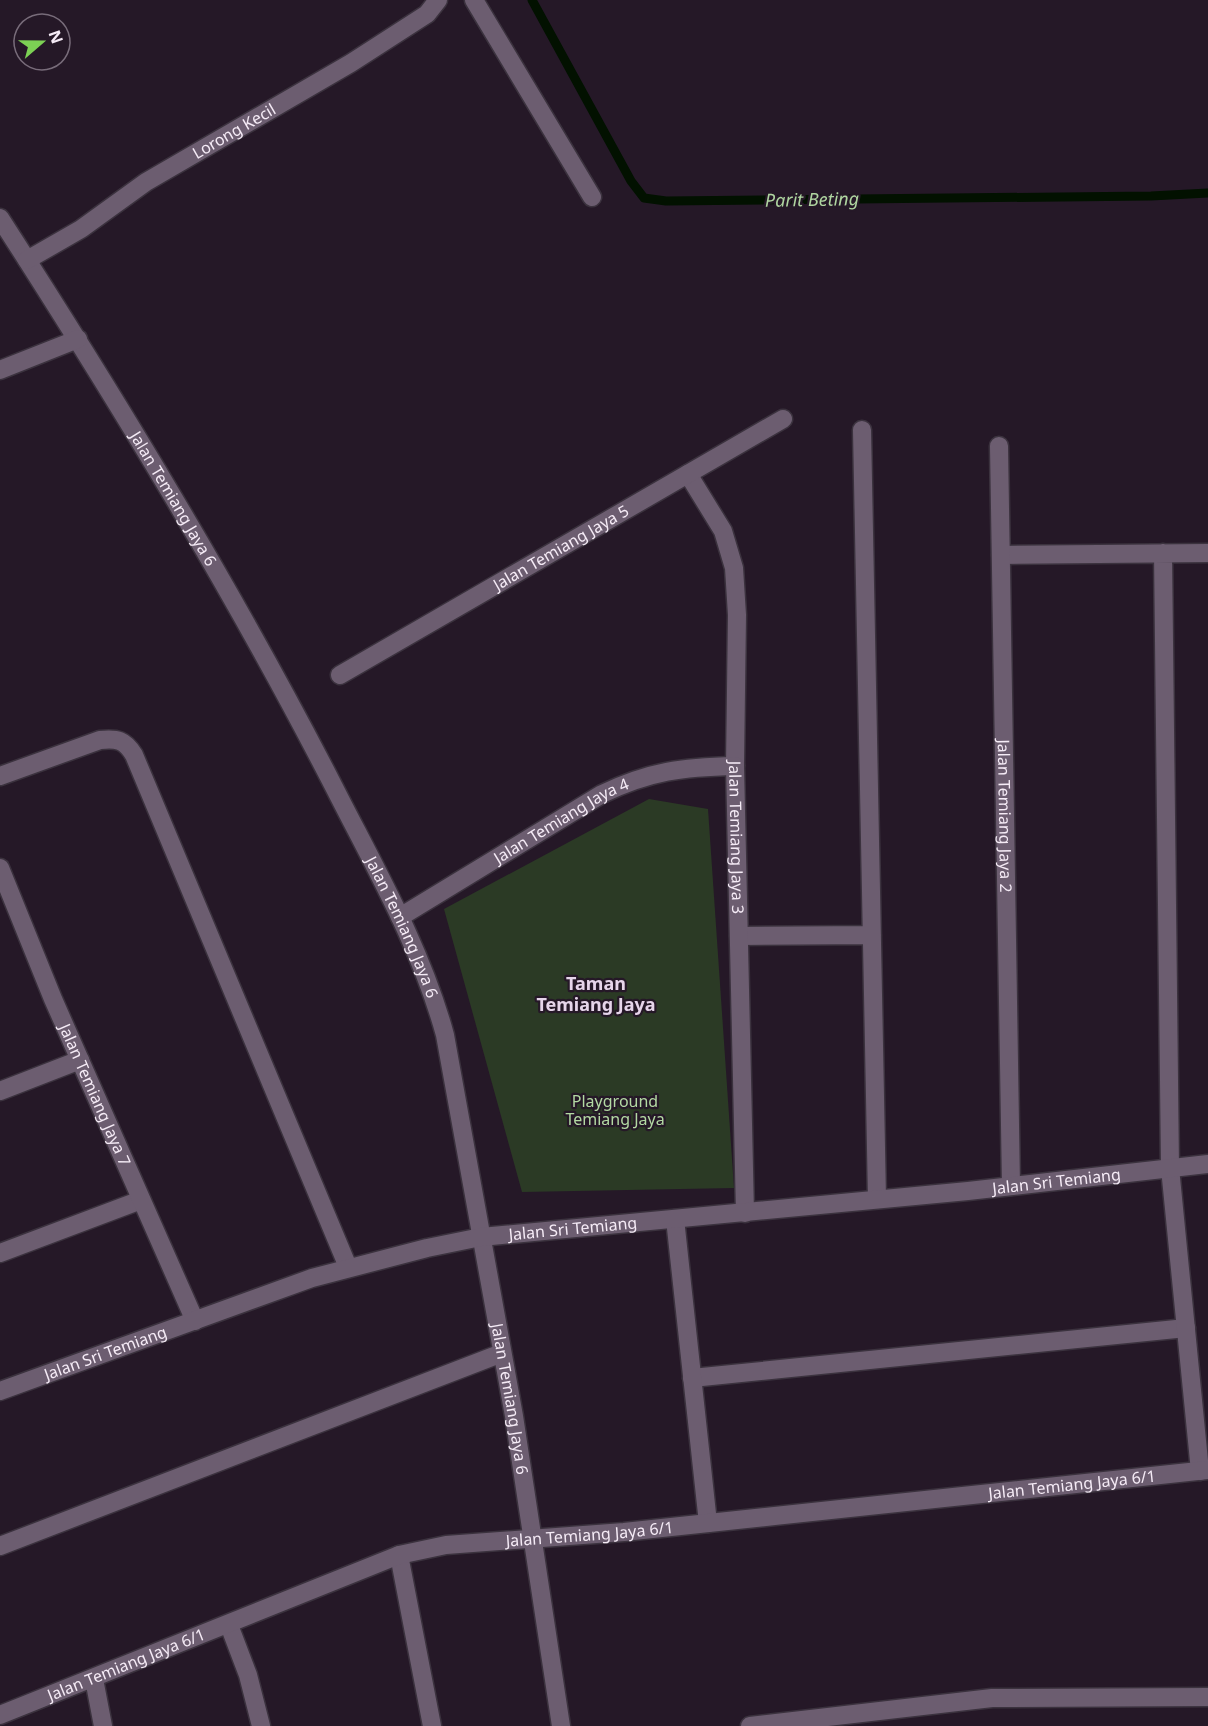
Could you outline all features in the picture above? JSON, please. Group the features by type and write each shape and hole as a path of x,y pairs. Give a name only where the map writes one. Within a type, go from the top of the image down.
{"street":[{"name":"Lorong Kecil","path":"27,260 81,229 146,182 351,63 427,14 438,0"},
{"path":"474,0 592,196"},
{"name":"Jalan Temiang Jaya 6","path":"0,218 78,339 289,702 400,917 432,987 445,1035 502,1353 561,1726"},
{"path":"0,370 78,339"},
{"name":"Jalan Temiang Jaya 5","path":"340,675 783,420"},
{"path":"862,430 877,1199"},
{"name":"Jalan Temiang Jaya 2","path":"999,446 1011,1186"},
{"name":"Jalan Temiang Jaya 3","path":"688,474 723,531 734,568 737,615 735,766 745,1212"},
{"path":"1163,553 1170,1168 1186,1328 1204,1471"},
{"path":"1001,555 1208,553"},
{"path":"0,776 100,740 116,738 127,743 348,1267"},
{"name":"Jalan Temiang Jaya 4","path":"400,917 602,794 636,778 666,771 735,766"},
{"name":"Jalan Temiang Jaya 7","path":"0,868 80,1060 195,1320"},
{"path":"739,936 872,935"},
{"path":"0,1091 80,1060"},
{"name":"Jalan Sri Temiang","path":"0,1391 348,1267 481,1237 1011,1186 1208,1164"},
{"path":"0,1253 141,1200"},
{"path":"675,1219 708,1523"},
{"path":"692,1378 1186,1328"},
{"path":"0,1546 502,1353"},
{"name":"Jalan Temiang Jaya 6/1","path":"0,1715 230,1625 399,1555 446,1545 708,1523 1204,1471"},
{"path":"399,1555 432,1726"},
{"path":"230,1625 248,1675 261,1726"},
{"path":"94,1679 103,1726"},
{"path":"750,1726 992,1698 1208,1697"}],"green space":[{"name":"Playground Temiang Jaya","path":"649,799 708,809 734,1188 522,1192 444,909"}],"waterway":[{"name":"Parit Beting","path":"532,0 631,181 644,198 666,201 1151,196 1208,193"}],"district":[{"name":"Taman Temiang Jaya","path":"596,994"}]}
